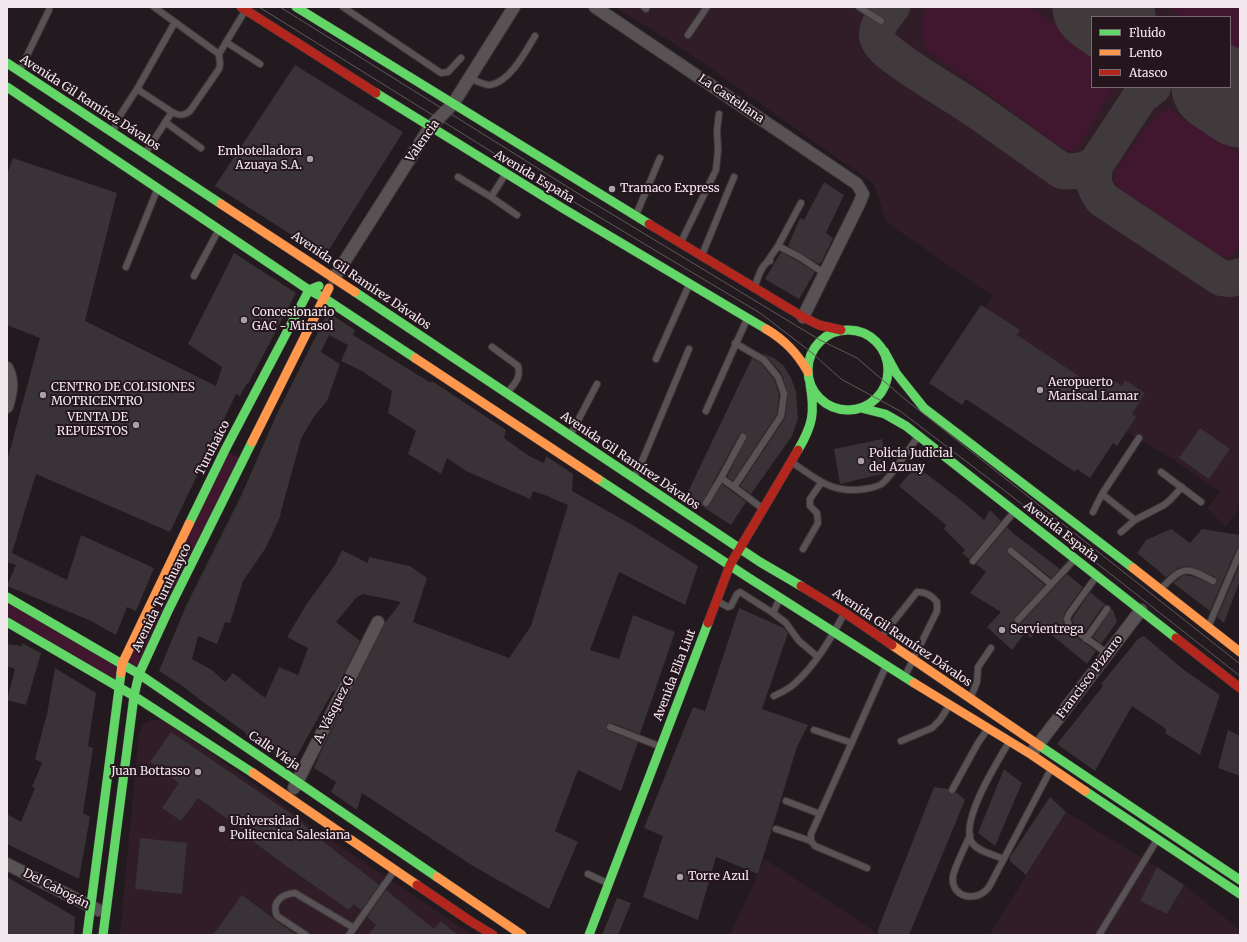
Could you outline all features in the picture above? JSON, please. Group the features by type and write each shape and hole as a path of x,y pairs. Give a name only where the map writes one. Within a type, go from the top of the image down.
{"main road":[{"name":"Avenida España","path":"296,7 802,317 819,325 841,330"},
{"name":"Avenida España","path":"243,8 430,127 773,333 791,346 801,359 808,372"},
{"name":"Avenida Gil Ramírez Dávalos","path":"7,63 334,278 760,562 845,613 912,660 967,706 988,729 1009,742 1035,750 1051,768 1240,894"},
{"name":"Avenida Gil Ramírez Dávalos","path":"7,87 309,290 324,298 766,589 949,705 967,706 995,716 1035,750 1240,880"},
{"path":"309,290 334,278"},
{"path":"324,298 334,278"},
{"name":"Turuhaico","path":"122,664 235,453 269,362 309,290"},
{"name":"Avenida Turuhuayco","path":"104,935 134,696 139,674 168,611 235,453 324,298"},
{"path":"828,416 861,408 877,399 887,384 888,361 884,351 876,340 866,333 854,329 841,330 820,340 812,352 809,360 808,372 810,384 817,395 826,403 837,409 850,410"},
{"name":"Avenida España","path":"884,351 896,373 924,408 1240,652"},
{"name":"Avenida Elia Liut","path":"590,935 608,883 730,565 807,435 813,418 814,404 810,384"},
{"name":"Avenida España","path":"861,408 876,410 890,415 919,436 1240,688"},
{"name":"Avenida Elia Liut","path":"807,435 818,425"},
{"name":"Calle Vieja","path":"7,597 139,674 522,935"},
{"path":"7,622 134,696 289,797 394,870 493,935"},
{"name":"Avenida Turuhuayco","path":"87,935 122,664"}],"street":[{"name":"Valencia","path":"334,278 430,127 453,104 514,7"},
{"name":"La Castellana","path":"595,7 857,184 862,194 824,273"},
{"path":"802,317 814,286 824,273"},
{"path":"7,368 11,376 12,389 7,407"},
{"name":"Francisco Pizarro","path":"1035,750 1141,610"},
{"name":"A. Vásquez G","path":"289,797 378,622"},
{"path":"344,835 353,820"},
{"name":"Del Cabogán","path":"7,864 106,914"},
{"path":"414,883 422,867"}],"lane":[{"path":"154,7 219,54"},
{"path":"343,7 441,73 448,72 461,58"},
{"path":"688,35 707,7"},
{"path":"859,7 881,22"},
{"path":"137,89 172,112 178,115 185,115 190,111 219,69 219,54 243,8"},
{"path":"20,71 50,10"},
{"path":"113,132 119,117 137,89 175,22"},
{"path":"469,78 488,85 496,83 510,73 535,36"},
{"path":"226,42 260,64"},
{"path":"145,154 172,112"},
{"path":"681,244 716,170 718,150 718,114"},
{"path":"165,122 201,148"},
{"path":"635,216 660,158"},
{"path":"491,197 506,173"},
{"path":"458,177 517,215"},
{"path":"701,256 734,177"},
{"path":"126,267 158,188"},
{"path":"754,288 764,266 770,262 801,203"},
{"path":"194,276 219,230"},
{"path":"778,246 798,256 824,273"},
{"path":"656,359 689,283"},
{"path":"706,410 747,318"},
{"path":"734,487 781,416 784,394 778,377 764,360 735,343"},
{"path":"492,347 518,366 518,380 507,394"},
{"path":"634,478 689,349"},
{"path":"570,436 597,384"},
{"path":"791,462 821,483 838,489 853,490 874,487 884,483 919,436"},
{"path":"706,503 743,437"},
{"path":"1093,512 1102,494 1139,438"},
{"path":"1161,472 1201,502"},
{"path":"721,478 763,508"},
{"path":"803,549 818,523 817,513 810,506 810,499 821,483"},
{"path":"1121,532 1135,520 1164,505 1182,487"},
{"path":"1102,494 1135,520"},
{"path":"973,561 1015,511"},
{"path":"1011,552 1051,584"},
{"path":"1208,627 1240,552"},
{"path":"1018,620 1075,558"},
{"path":"1160,589 1173,576 1186,569 1195,571 1213,581"},
{"path":"1097,576 1069,614 1067,619 1069,626 1108,654"},
{"path":"760,604 766,589"},
{"path":"716,601 728,607 732,606 737,594 740,592 760,604 786,623 798,641 818,657"},
{"path":"880,637 917,592 925,592 932,596 937,602 937,611 904,676"},
{"path":"773,613 780,598"},
{"path":"1086,638 1107,609"},
{"path":"774,696 792,686 810,668 845,613"},
{"path":"967,706 977,682 978,667 991,648"},
{"path":"811,841 811,834 886,664"},
{"path":"901,741 932,728 940,720 949,705"},
{"path":"952,790 995,716"},
{"path":"610,727 643,738 660,746"},
{"path":"814,730 852,743"},
{"path":"1004,859 980,849 973,843 970,835 970,818 989,776 1009,742"},
{"path":"970,835 953,875 954,885 959,892 970,898 976,897 985,892 1004,859 1051,768"},
{"path":"786,802 820,814"},
{"path":"776,829 811,841 815,846 867,868"},
{"path":"1099,935 1158,839"},
{"path":"349,935 394,870"},
{"path":"588,874 608,883"},
{"path":"306,935 277,916 275,910 276,903 281,897 295,893 354,928"}],"shaded area":[{"name":"Aeropuerto Mariscal Lamar","path":"615,7 1240,7 1240,499 1236,514 1225,527 1207,508 1220,492 1173,459 1126,432 1117,446 1113,444 1090,478 1077,469 1075,472 966,399 962,405 929,383 981,305 985,307 993,296 886,222 874,184 690,54"},
{"path":"926,7 1030,7 1091,50 1091,88 1112,88 1082,141 1075,150 1069,151 1062,148 930,52 925,43 923,21"},
{"path":"1168,7 1240,7 1240,56 1231,50 1231,16 1182,16"},
{"path":"1169,109 1240,155 1240,244 1231,255 1226,257 1218,256 1118,187 1115,180 1115,172 1139,136 1154,119"},
{"path":"226,451 242,459 138,672 125,664"},
{"path":"7,597 122,664 119,687 7,622"},
{"name":"Universidad Politecnica Salesiana","path":"162,719 266,792 305,822 472,935 120,935 139,732 144,723"},
{"path":"1066,812 1157,867 1140,901 1167,914 1184,885 1240,930 1240,935 989,935"},
{"path":"765,859 880,935 730,935"}],"building":[{"name":"Embotelladora Azuaya S.A.","path":"295,65 403,132 325,256 215,186"},
{"path":"13,158 117,193 85,321 216,386 222,367 188,344 234,253 296,293 248,384 247,383 240,396 236,394 170,532 36,474 12,553 67,580 81,535 154,568 136,611 127,607 116,635 89,620 7,586 16,565 7,562 7,461 40,338 7,325 7,174"},
{"path":"824,182 844,195 826,233 833,238 822,261 819,264 788,246 800,218 804,220"},
{"path":"781,252 815,272 799,299 765,279"},
{"name":"Aeropuerto Mariscal Lamar","path":"981,305 1020,330 1017,335 1095,387 1099,381 1103,384 1108,377 1122,386 1125,380 1145,393 1132,414 1136,417 1117,446 1113,443 1090,478 1077,469 1075,472 966,399 962,405 929,383"},
{"path":"327,314 332,315 355,330 353,335 431,383 432,381 506,430 504,438 529,456 544,463 546,456 573,474 572,491 636,527 698,566 685,605 619,572 590,650 619,659 633,615 675,632 640,734 612,723 608,723 606,726 608,731 638,742 621,791 578,770 555,831 578,842 549,909 473,866 362,793 357,810 331,792 336,782 314,768 385,623 401,602 363,594 356,598 336,622 360,641 335,691 333,691 292,765 245,734 246,733 184,687 159,671 186,606 241,496 276,416","holes":["329,335 348,345 341,361 362,371 392,391 388,413 416,431 408,454 441,474 447,458 466,471 530,499 533,491 568,505 531,626 509,658 413,622 427,578 410,566 369,557 368,563 342,550 335,565 306,605 287,637 308,648 298,675 279,667 265,698 233,673 225,682 212,670 192,659 198,636 217,644 225,622 230,623 243,581 265,549 281,515 301,439 313,418 327,401 340,364 321,352"]},
{"path":"761,353 774,358 784,366 791,378 796,392 798,418 792,436 751,494 740,486 785,418 788,395 782,374 767,357"},
{"path":"752,358 761,363 774,379 779,394 777,414 733,481 727,477 747,437 745,433 739,435 702,503 703,507 686,496"},
{"path":"1200,428 1230,449 1209,479 1179,458"},
{"name":"Policia Judicial del Azuay","path":"882,439 888,470 886,473 840,484 834,449"},
{"path":"916,466 984,520 990,510 1001,521 969,559 962,553 965,550 944,529 946,525 899,486"},
{"path":"722,484 746,502 731,525 703,507 708,507"},
{"path":"1007,527 1060,569 1051,578 1014,548 1008,548 1008,554 1045,585 1015,617 1014,622 1017,624 1021,623 1067,574 1083,587 1065,612 1063,620 1066,630 1096,651 1087,664 1041,626 1031,638 1025,633 1012,650 987,627 1001,612 970,593 986,572 976,564"},
{"path":"1171,529 1190,543 1202,529 1240,535 1240,548 1236,550 1210,611 1173,583 1182,576 1186,575 1214,585 1217,581 1215,577 1198,569 1186,566 1178,568 1166,577 1137,553 1146,540"},
{"path":"1240,564 1240,580 1224,623 1217,617"},
{"path":"1090,592 1106,605 1103,606 1085,632 1073,623 1072,619"},
{"path":"739,608 784,628 788,633 762,709 808,725 797,747 758,874 716,857 698,920 643,897 663,836 644,828 693,707 705,711"},
{"path":"1111,609 1113,610 1117,622 1101,644 1093,637"},
{"path":"1144,636 1184,670 1220,695 1200,755 1165,733 1166,729 1132,706 1095,771 1057,744 1103,686 1101,684 1138,639"},
{"path":"22,643 41,653 26,705 7,700 15,669 7,666 7,644 22,646"},
{"path":"55,668 96,693 88,746 93,748 83,813 90,817 79,879 7,844 7,814 21,822 35,788 32,787 42,763 35,759 47,714"},
{"path":"1228,730 1240,736 1240,776 1218,768"},
{"path":"171,732 287,811 309,829 308,830 379,885 361,910 354,904 349,910 251,840 253,837 198,798 181,821 162,808 179,783 150,762"},
{"path":"1004,769 1022,783 995,846 978,833"},
{"path":"934,787 948,789 950,794 956,792 965,800 909,935 881,935 877,932"},
{"path":"1050,797 1066,812 1026,875 1010,861 1010,857"},
{"path":"140,838 187,843 182,894 135,889"},
{"path":"1157,867 1184,885 1167,914 1140,901"},
{"path":"7,877 75,917 74,935 7,935"},
{"path":"386,890 434,929 441,921 458,935 368,935 376,925 367,917"},
{"path":"242,895 275,920 296,935 213,935"},
{"path":"617,898 631,903 618,935 602,935"}],"taxiway":[{"path":"892,7 880,24 877,36 879,42 885,49 896,58 977,111 1062,171 1080,170 1096,164 1094,182 1102,199 1221,278 1231,279 1240,276"},
{"path":"1096,164 1140,97 1152,88"}],"runway":[{"path":"1097,7 1110,16"},
{"path":"1218,88 1240,103"}],"tram line":[{"path":"259,7 529,175 760,313 811,352 841,379 900,411 1009,494 1240,676"},
{"path":"280,7 582,196 820,340 857,358 906,400 1240,664"}],"traffic: fast":[{"path":"296,7 649,224"},
{"path":"7,63 221,204"},
{"path":"7,87 309,290 324,298 415,358"},
{"path":"376,93 564,209 766,329"},
{"path":"189,524 226,448 309,290 319,286"},
{"path":"355,292 760,562 801,586"},
{"path":"848,330 863,333 876,342 885,355 888,370 885,385 876,398 863,407 848,410 833,407 820,398 811,385 808,370 811,355 820,342 833,333 848,330"},
{"path":"884,351 896,373 924,408 1133,568"},
{"path":"798,450 807,433 812,418 810,384"},
{"path":"861,408 885,414 906,426 1176,638"},
{"path":"103,935 134,696 139,674 168,611 252,442"},
{"path":"598,479 749,578 914,683"},
{"path":"7,597 139,674 437,877"},
{"path":"7,622 134,696 253,773"},
{"path":"589,935 708,623"},
{"path":"87,935 121,673"},
{"path":"1040,746 1240,880"},
{"path":"1085,791 1240,894"}],"traffic: slow":[{"path":"221,204 355,292"},
{"path":"252,442 329,288"},
{"path":"766,329 790,348 808,372"},
{"path":"415,358 598,479"},
{"path":"121,673 122,664 189,524"},
{"path":"1133,568 1240,652"},
{"path":"892,645 1040,746"},
{"path":"914,683 1032,755 1085,791"},
{"path":"253,773 417,885"},
{"path":"437,877 522,935"}],"traffic: jam":[{"path":"241,7 376,93"},
{"path":"649,224 803,317 819,325 841,330"},
{"path":"708,623 730,565 798,450"},
{"path":"801,586 845,613 892,645"},
{"path":"1176,638 1240,688"},
{"path":"417,885 493,935"}],"place":[{"name":"Embotelladora Azuaya S.A.","path":"310,159"},
{"name":"Tramaco Express","path":"612,189"},
{"name":"Concesionario GAC - Mirasol","path":"244,320"},
{"name":"Aeropuerto Mariscal Lamar","path":"1040,390"},
{"name":"CENTRO DE COLISIONES MOTRICENTRO","path":"43,395"},
{"name":"VENTA DE REPUESTOS","path":"136,425"},
{"name":"Policia Judicial del Azuay","path":"861,461"},
{"name":"Servientrega","path":"1002,630"},
{"name":"Juan Bottasso","path":"198,772"},
{"name":"Universidad Politecnica Salesiana","path":"222,829"},
{"name":"Torre Azul","path":"680,877"}]}
